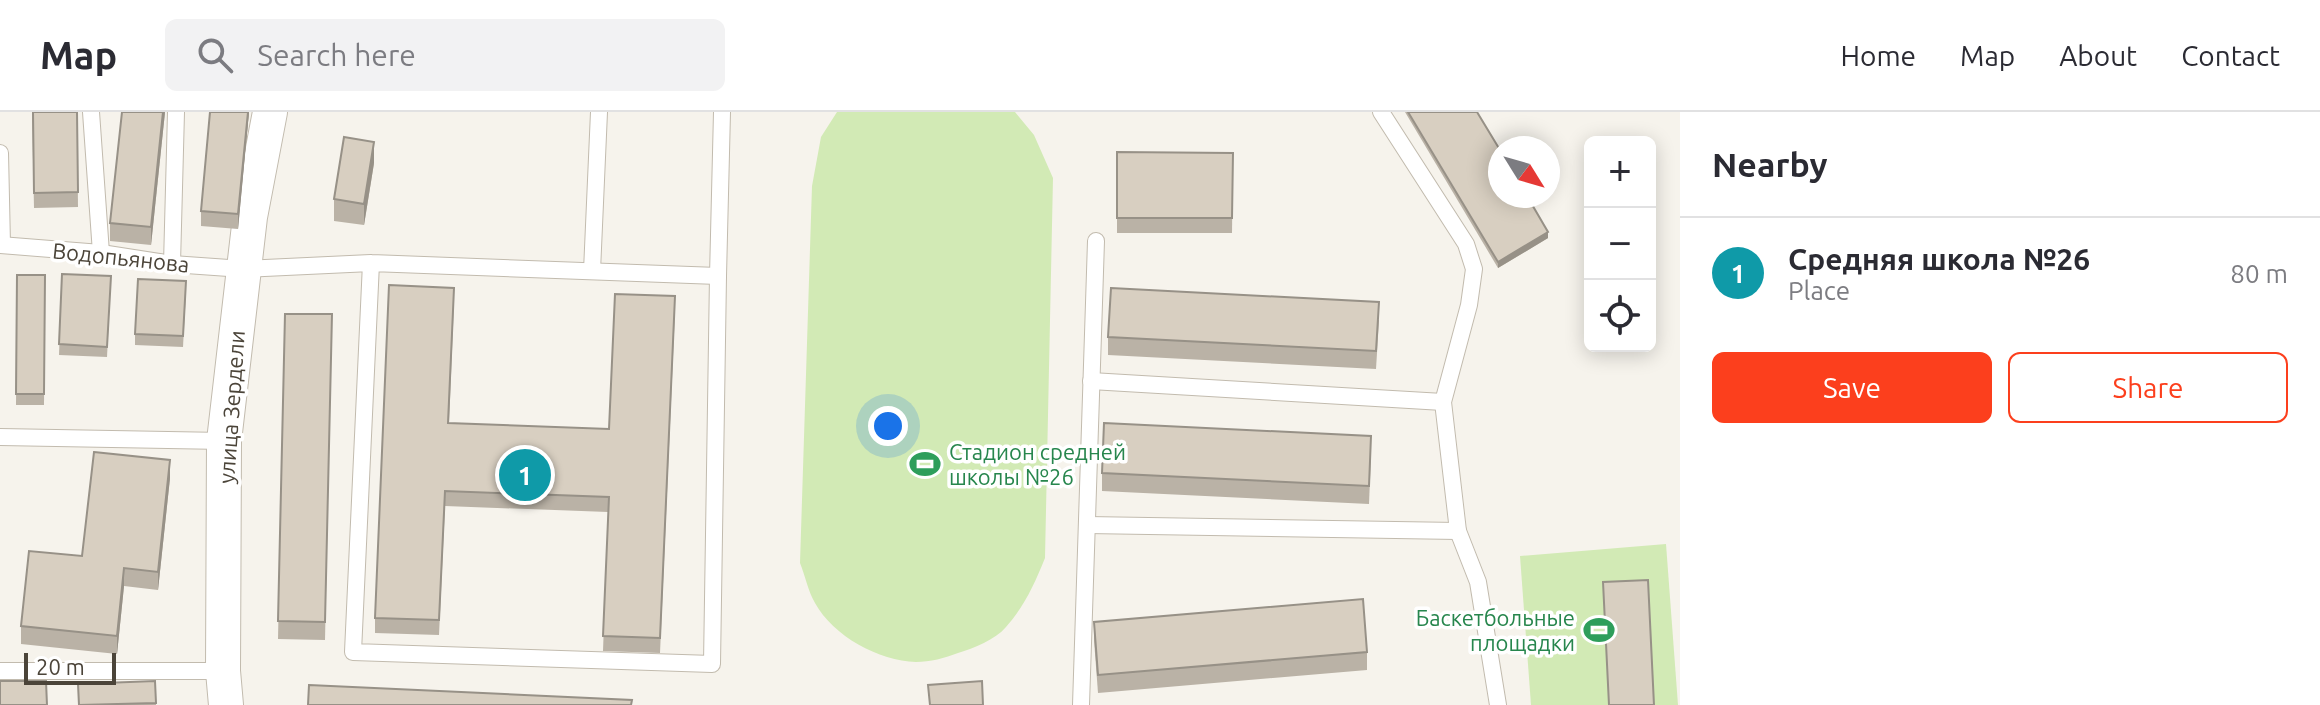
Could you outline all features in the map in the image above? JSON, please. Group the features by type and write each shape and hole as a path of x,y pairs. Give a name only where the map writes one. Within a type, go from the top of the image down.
{"street":[{"name":"улица Зердели","path":"226,705 223,671 224,441 243,269 270,112"}],"lane":[{"path":"91,112 101,253"},
{"path":"172,264 176,112"},
{"path":"592,271 599,112"},
{"path":"371,263 353,652 712,664 722,112"},
{"path":"1381,112 1466,244 1474,269 1469,305 1443,402 1458,531 1478,582 1498,705"},
{"path":"0,153 1,245"},
{"path":"1081,705 1096,241"},
{"name":"Водопьянова","path":"1,245 243,269 371,263 718,276"},
{"path":"1091,381 1443,402"},
{"path":"0,437 224,441"},
{"path":"1087,525 1458,531"},
{"path":"0,671 223,671"}],"green space":[{"name":"Стадион средней школы №26","path":"837,112 1015,112 1034,135 1053,178 1045,558 1024,603 1001,632 990,640 948,657 902,661 873,652 845,636 815,603 800,563 812,186 821,137"},
{"name":"Баскетбольные площадки","path":"1666,544 1678,705 1531,705 1520,556"}],"building":[{"path":"33,112 77,112 78,192 34,193"},
{"path":"122,112 163,112 151,227 110,223"},
{"path":"210,112 248,112 238,214 201,211"},
{"path":"1408,112 1477,112 1492,136 1488,136 1488,208 1534,208 1548,232 1498,262"},
{"path":"344,137 374,142 364,204 334,199"},
{"path":"1117,152 1233,153 1232,218 1117,218"},
{"path":"62,274 111,276 107,347 59,344"},
{"path":"17,275 45,275 44,394 16,394"},
{"path":"138,279 186,281 183,336 135,334"},
{"path":"389,285 454,288 448,423 609,429 615,294 675,296 660,638 603,636 609,497 445,491 439,620 375,618"},
{"path":"1111,288 1379,302 1376,351 1108,337"},
{"path":"285,314 332,314 325,622 278,621"},
{"path":"1104,423 1371,436 1369,486 1102,473"},
{"path":"94,452 170,460 158,572 124,568 117,636 21,626 29,551 82,556"},
{"path":"1648,580 1654,705 1609,705 1603,582"},
{"path":"1363,599 1367,652 1098,675 1094,622"},
{"path":"0,681 46,681 47,705 0,705"},
{"path":"155,681 156,703 79,705 78,684"},
{"path":"982,681 983,705 930,705 928,685"},
{"path":"309,685 632,700 631,705 308,705"}],"place":[{"name":"Стадион средней школы №26","path":"925,464"},
{"name":"Средняя школа №26","path":"525,475"},
{"name":"Баскетбольные площадки","path":"1599,630"}]}
